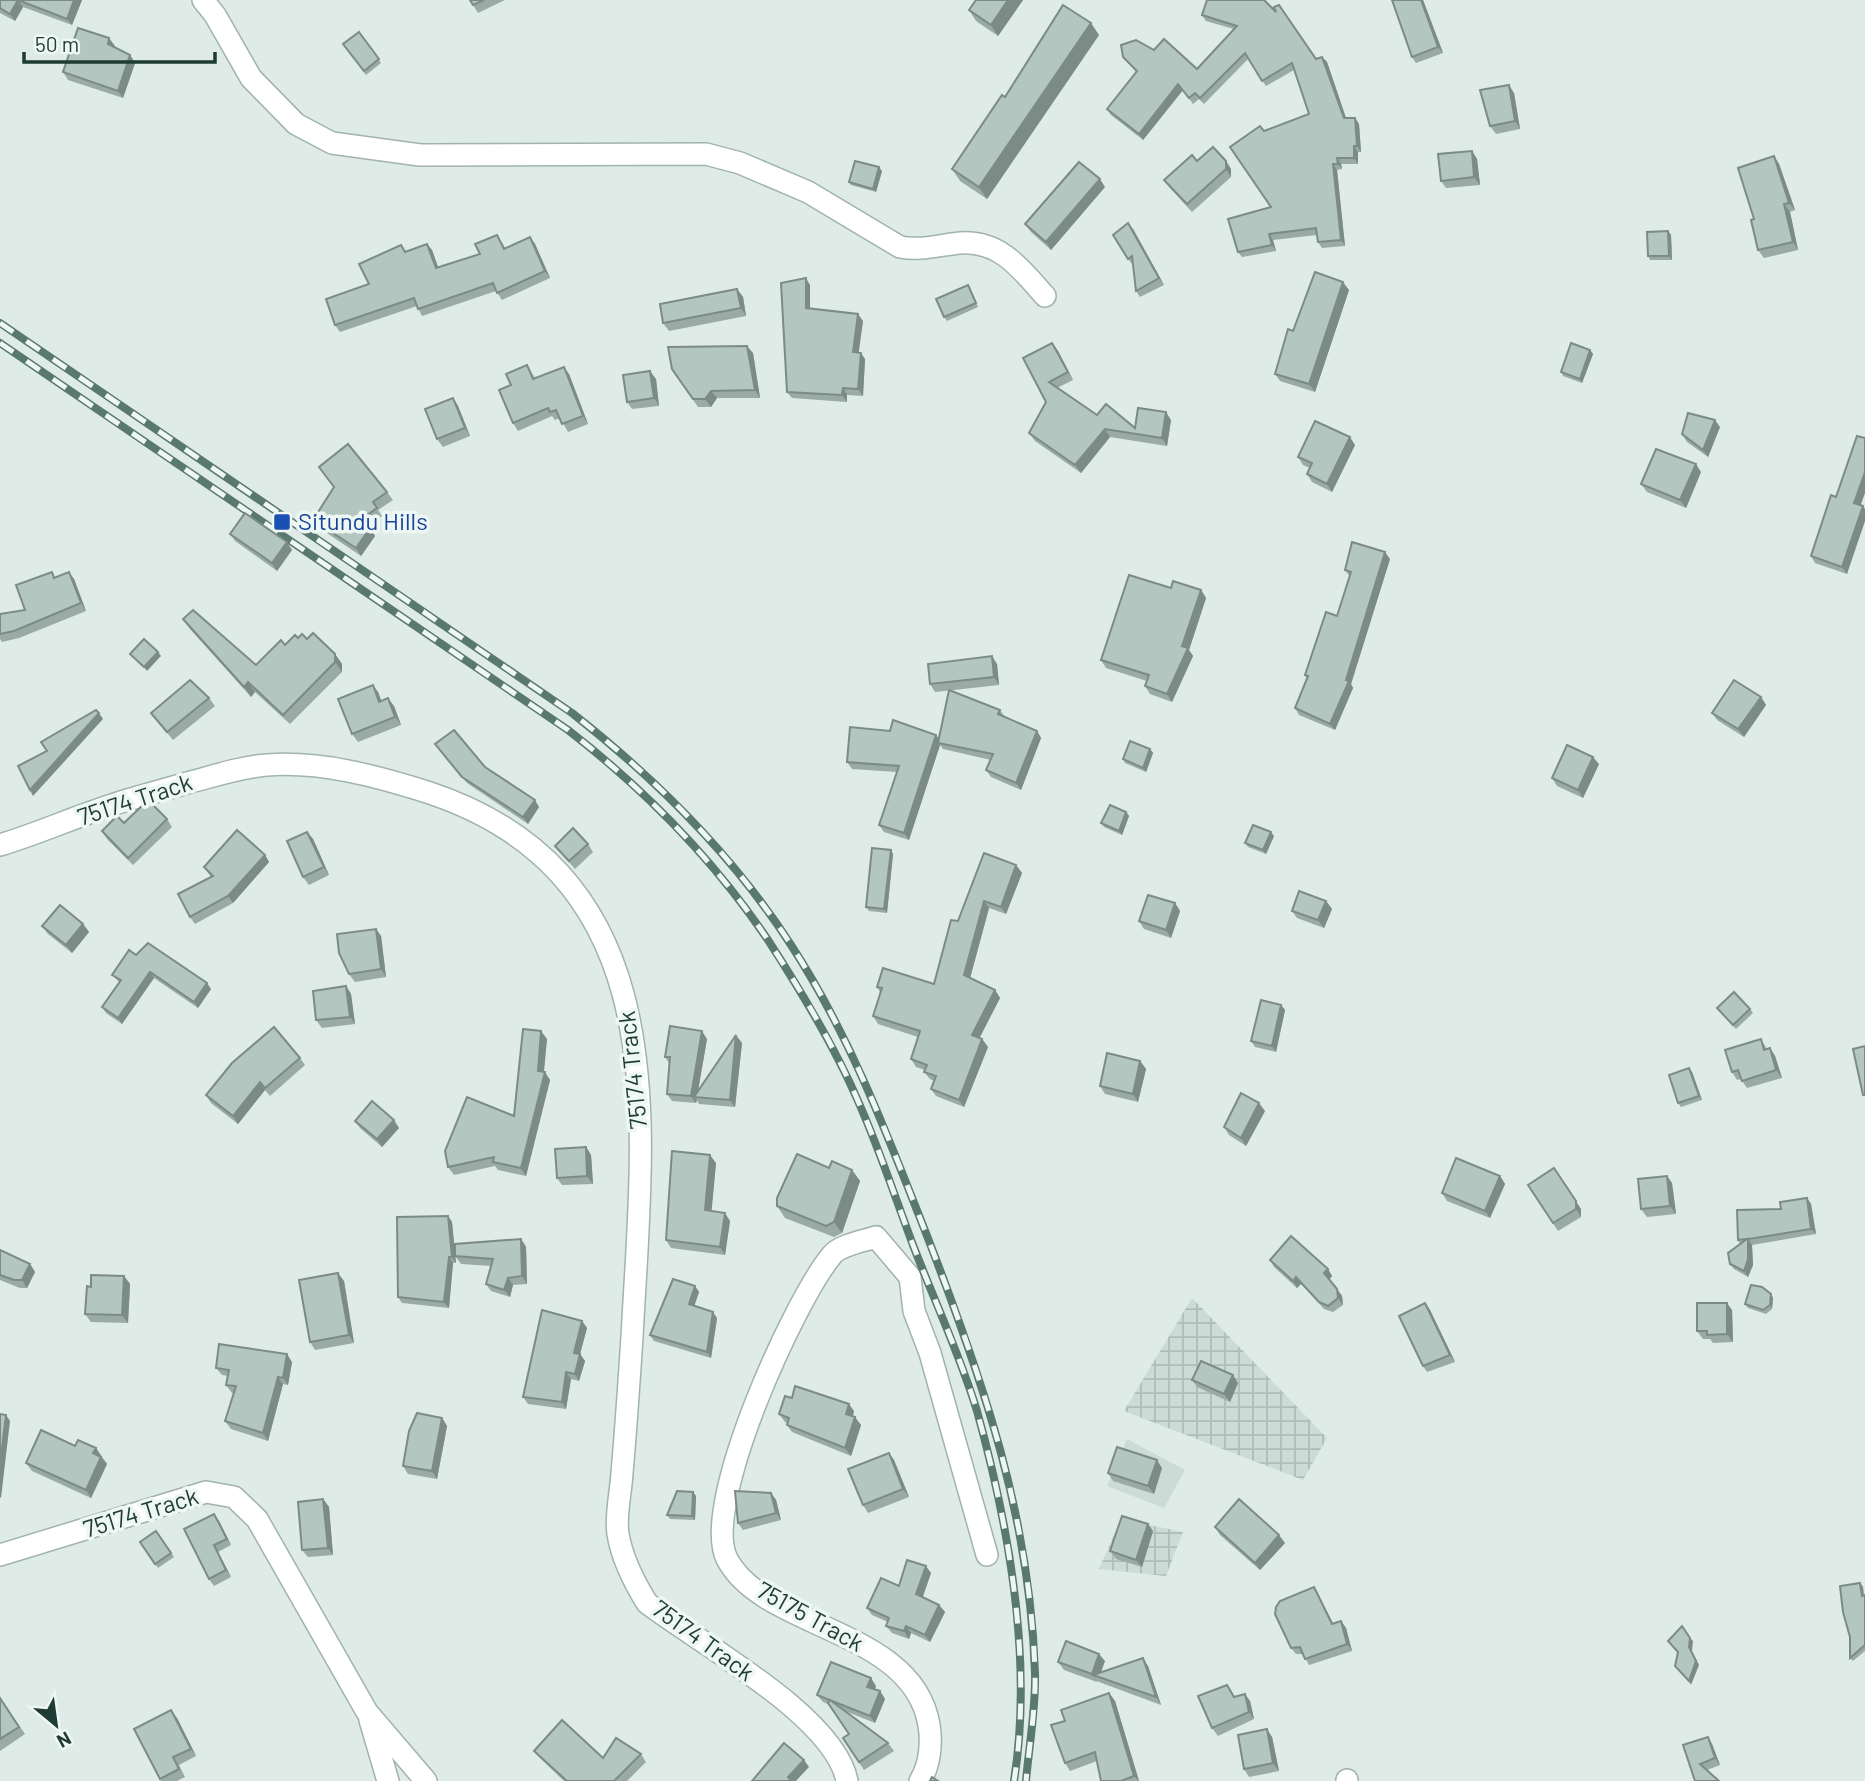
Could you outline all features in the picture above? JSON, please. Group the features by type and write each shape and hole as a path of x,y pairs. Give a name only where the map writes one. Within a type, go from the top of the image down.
{"street":[{"path":"203,0 215,15 251,78 296,124 332,143 420,155 706,154 740,163 808,192 900,247 915,250 962,243 996,248 1015,262 1045,296"},
{"name":"75174 Track","path":"0,845 109,806 236,769 269,765 322,767 389,780 459,803 527,844 570,885 605,941 631,1018 639,1082 641,1166 628,1401 617,1532 630,1576 647,1603 811,1723 837,1755 847,1781"},
{"name":"75175 Track","path":"920,1781 928,1758 929,1726 918,1694 902,1671 855,1642 762,1594 738,1574 727,1558 723,1545 721,1523 736,1456 795,1311 834,1252 876,1237 910,1277 914,1311 930,1353 987,1555"},
{"name":"75174 Track","path":"0,1555 206,1492 234,1497 257,1519 367,1712 426,1781"},
{"path":"367,1712 388,1781"}],"shaded area":[{"path":"1192,1298 1327,1438 1303,1480 1124,1411"},
{"path":"1127,1439 1185,1470 1164,1508 1107,1486"},
{"path":"1121,1519 1183,1532 1166,1576 1099,1569"}],"building":[{"path":"0,0 18,0 10,14 0,8"},
{"path":"18,0 74,0 67,19"},
{"path":"470,0 484,0 473,5"},
{"path":"976,0 1008,0 991,25 969,10"},
{"path":"1207,0 1264,0 1276,12 1274,7 1279,5 1316,59 1322,57 1344,118 1355,118 1357,146 1354,146 1354,158 1337,158 1338,164 1333,164 1341,240 1318,242 1316,228 1269,234 1272,245 1238,252 1228,219 1271,207 1230,147 1260,126 1264,131 1309,114 1292,63 1262,81 1245,53 1200,98 1195,93 1189,98 1178,84 1139,134 1107,109 1137,71 1123,57 1121,45 1136,40 1154,50 1164,39 1197,69 1237,26 1202,15"},
{"path":"1392,0 1421,0 1438,47 1412,57"},
{"path":"1063,5 1091,23 979,187 952,169 1002,95 1005,97"},
{"path":"78,28 109,38 108,44 130,55 118,91 63,72"},
{"path":"359,32 379,59 364,71 343,44"},
{"path":"1509,85 1515,121 1490,126 1480,90"},
{"path":"1213,147 1226,161 1226,169 1187,204 1164,180 1192,155 1197,161"},
{"path":"1472,151 1474,177 1441,181 1438,154"},
{"path":"1774,156 1789,203 1784,204 1793,242 1758,250 1751,220 1754,219 1738,168"},
{"path":"855,161 879,167 873,189 849,182"},
{"path":"1079,162 1100,179 1046,242 1025,224"},
{"path":"1128,223 1159,278 1136,291 1132,256 1128,259 1113,235"},
{"path":"1668,231 1669,256 1648,256 1647,232"},
{"path":"497,235 504,249 530,237 545,271 497,293 493,283 418,309 414,298 335,325 326,299 369,284 359,264 401,245 405,252 427,244 436,268 480,254 475,244"},
{"path":"1315,272 1343,282 1309,384 1275,374 1288,329 1293,331"},
{"path":"806,278 806,308 858,314 853,352 861,353 858,389 843,388 842,395 787,392 781,283"},
{"path":"968,285 976,303 944,317 936,299"},
{"path":"737,289 741,308 663,323 660,304"},
{"path":"1052,343 1068,372 1049,382 1097,415 1106,404 1135,428 1138,408 1166,412 1162,438 1105,429 1075,465 1029,433 1046,402 1023,358"},
{"path":"1571,343 1590,350 1580,379 1561,372"},
{"path":"747,346 755,390 711,391 705,399 693,399 672,369 668,347"},
{"path":"527,365 533,379 564,367 583,416 562,424 556,410 550,412 548,408 513,423 499,390 511,385 506,374"},
{"path":"650,371 654,398 627,402 623,375"},
{"path":"453,398 465,428 437,439 425,409"},
{"path":"1688,413 1715,420 1703,450 1682,434"},
{"path":"1315,421 1350,437 1327,484 1307,474 1312,463 1298,457"},
{"path":"1857,436 1865,438 1865,472 1854,503 1863,506 1842,567 1811,556 1831,495 1836,497"},
{"path":"348,444 387,492 373,502 377,508 359,521 370,528 356,548 313,520 334,487 319,467"},
{"path":"1656,449 1696,464 1680,500 1641,484"},
{"path":"245,513 287,542 272,563 230,534"},
{"path":"1352,542 1385,552 1346,680 1349,681 1330,724 1295,708 1308,676 1305,675 1326,612 1337,616 1351,572 1345,570"},
{"path":"52,572 54,578 69,572 81,603 14,631 0,634 0,614 25,610 16,585"},
{"path":"1129,575 1171,588 1173,581 1201,590 1182,646 1188,648 1167,694 1145,686 1149,675 1101,660"},
{"path":"193,610 256,665 281,640 285,645 295,635 298,638 302,634 307,639 313,633 335,654 335,662 283,715 248,682 244,687 183,619"},
{"path":"144,639 158,652 144,667 130,654"},
{"path":"992,656 994,677 930,684 928,664"},
{"path":"190,680 209,698 167,732 151,713"},
{"path":"1734,680 1761,697 1738,729 1712,713"},
{"path":"373,685 379,702 388,698 395,717 352,734 338,699"},
{"path":"949,690 1000,710 998,714 1037,731 1016,783 986,770 993,754 938,743"},
{"path":"96,710 99,713 30,790 18,766 47,751 41,742"},
{"path":"893,720 936,735 904,833 879,825 899,766 847,762 850,727 890,731"},
{"path":"454,730 485,767 535,800 523,817 462,777 435,744"},
{"path":"1130,741 1150,749 1143,768 1123,759"},
{"path":"1567,745 1593,757 1578,790 1552,778"},
{"path":"148,800 167,819 128,858 102,831 117,816 124,823"},
{"path":"1110,805 1126,812 1119,831 1101,823"},
{"path":"1253,825 1271,832 1263,850 1245,843"},
{"path":"573,828 588,844 569,861 555,846"},
{"path":"237,830 265,855 228,896 190,917 178,894 213,876 204,867"},
{"path":"307,832 324,867 303,877 287,841"},
{"path":"872,848 891,850 884,909 866,907"},
{"path":"984,853 1016,865 1001,907 984,901 964,975 995,990 972,1035 982,1039 959,1100 931,1089 936,1076 924,1072 927,1065 911,1059 920,1031 873,1016 882,988 877,987 883,968 934,984 951,920 958,921"},
{"path":"1299,891 1326,901 1318,920 1292,911"},
{"path":"1148,895 1175,903 1166,930 1139,921"},
{"path":"60,905 83,924 66,945 42,926"},
{"path":"376,929 381,969 349,974 339,953 337,934"},
{"path":"148,943 207,983 194,1002 150,972 118,1018 102,1007 121,980 112,975 129,950 136,955"},
{"path":"346,986 350,1017 316,1020 313,991"},
{"path":"1734,992 1750,1009 1733,1025 1717,1008"},
{"path":"1261,1000 1281,1005 1272,1046 1251,1041"},
{"path":"670,1026 702,1031 691,1096 667,1094 670,1057 665,1057"},
{"path":"274,1027 300,1058 265,1088 260,1082 233,1116 206,1095 232,1063"},
{"path":"523,1029 541,1031 538,1071 545,1072 521,1168 493,1162 494,1157 448,1167 445,1151 467,1097 514,1116"},
{"path":"736,1035 730,1100 694,1097"},
{"path":"1761,1039 1764,1050 1770,1048 1776,1070 1742,1081 1738,1070 1732,1072 1725,1050"},
{"path":"1865,1046 1865,1095 1863,1095 1853,1049"},
{"path":"1107,1053 1140,1061 1133,1094 1100,1086"},
{"path":"1689,1068 1699,1096 1678,1103 1669,1075"},
{"path":"1241,1093 1259,1103 1241,1138 1224,1127"},
{"path":"372,1101 394,1120 377,1139 355,1121"},
{"path":"586,1147 587,1176 557,1178 555,1149"},
{"path":"672,1151 710,1155 705,1210 725,1213 720,1247 666,1240"},
{"path":"797,1154 829,1168 832,1161 852,1170 834,1222 826,1226 777,1206 777,1198"},
{"path":"1456,1158 1500,1176 1485,1211 1442,1193"},
{"path":"1554,1168 1576,1201 1576,1209 1553,1223 1528,1185"},
{"path":"1667,1176 1670,1206 1641,1209 1638,1179"},
{"path":"1807,1198 1811,1229 1748,1239 1748,1259 1744,1271 1730,1264 1728,1253 1747,1239 1738,1240 1737,1210 1781,1209 1780,1202"},
{"path":"448,1216 452,1257 449,1257 444,1302 398,1297 397,1217"},
{"path":"1291,1236 1328,1269 1324,1273 1337,1289 1338,1298 1328,1306 1319,1302 1296,1277 1293,1281 1270,1260"},
{"path":"521,1239 522,1276 508,1278 504,1290 486,1284 493,1259 455,1256 455,1244"},
{"path":"0,1250 30,1264 22,1280 0,1275"},
{"path":"338,1273 349,1335 310,1342 299,1280"},
{"path":"91,1275 124,1276 122,1315 85,1314 87,1286 91,1287"},
{"path":"673,1279 695,1286 689,1304 713,1312 707,1352 650,1335"},
{"path":"1751,1285 1762,1287 1771,1294 1770,1305 1763,1310 1745,1304"},
{"path":"1425,1303 1450,1355 1423,1366 1399,1316"},
{"path":"1697,1303 1727,1303 1727,1334 1707,1335 1707,1331 1697,1331"},
{"path":"542,1310 582,1321 574,1353 580,1354 575,1374 566,1372 562,1402 523,1397"},
{"path":"219,1344 287,1354 283,1378 278,1377 263,1433 225,1421 236,1386 226,1385 229,1370 216,1368"},
{"path":"1201,1361 1233,1375 1224,1394 1192,1380"},
{"path":"795,1386 849,1404 846,1414 855,1417 845,1448 787,1425 789,1418 779,1414 785,1396 792,1398"},
{"path":"417,1413 442,1418 432,1471 403,1466 409,1431"},
{"path":"0,1414 6,1415 0,1465"},
{"path":"41,1430 75,1446 78,1440 96,1448 93,1453 101,1457 86,1490 26,1463"},
{"path":"1117,1447 1157,1460 1148,1486 1108,1473"},
{"path":"889,1453 903,1489 863,1505 848,1469"},
{"path":"677,1491 693,1492 692,1516 667,1515"},
{"path":"735,1491 771,1493 776,1513 738,1523"},
{"path":"323,1499 328,1548 302,1550 298,1502"},
{"path":"1239,1499 1279,1535 1255,1563 1215,1527"},
{"path":"214,1514 227,1539 214,1545 226,1570 209,1579 184,1529"},
{"path":"1122,1516 1148,1524 1136,1560 1110,1551"},
{"path":"156,1531 171,1553 155,1564 140,1542"},
{"path":"907,1560 926,1566 916,1594 939,1605 925,1635 906,1626 904,1631 886,1626 889,1618 867,1608 881,1578 899,1586"},
{"path":"1860,1583 1862,1596 1865,1595 1865,1645 1850,1658 1850,1637 1840,1586"},
{"path":"1314,1587 1332,1624 1341,1621 1347,1644 1305,1659 1300,1647 1291,1648 1275,1614 1280,1601"},
{"path":"1682,1626 1690,1638 1689,1647 1696,1661 1689,1681 1675,1666 1678,1652 1668,1641"},
{"path":"1066,1641 1099,1654 1092,1674 1058,1662"},
{"path":"1143,1658 1156,1697 1093,1675"},
{"path":"831,1662 871,1678 867,1687 880,1691 870,1716 817,1695"},
{"path":"1227,1685 1234,1697 1245,1694 1249,1712 1212,1728 1198,1696"},
{"path":"1109,1693 1134,1776 1121,1781 1101,1781 1095,1752 1065,1763 1051,1725 1065,1721 1061,1710"},
{"path":"0,1698 19,1727 0,1739"},
{"path":"830,1700 888,1743 859,1762 843,1738 849,1734 828,1703"},
{"path":"171,1710 191,1749 173,1757 179,1769 160,1779 134,1729"},
{"path":"562,1720 603,1758 616,1738 641,1754 614,1781 567,1781 534,1751"},
{"path":"1267,1729 1273,1763 1244,1769 1238,1735"},
{"path":"1708,1737 1715,1758 1700,1764 1719,1781 1695,1781 1683,1745"},
{"path":"784,1743 804,1760 788,1777 791,1781 752,1781"}],"railway":[{"path":"0,323 572,713 634,764 691,820 744,880 768,912 813,980 868,1089 968,1347 1001,1452 1014,1505 1031,1616 1035,1686 1026,1781"},
{"path":"0,343 568,730 624,776 676,827 747,910 793,979 858,1101 977,1411 999,1501 1015,1594 1021,1689 1014,1781"}],"place":[{"name":"Situndu Hills","path":"282,522"}]}
